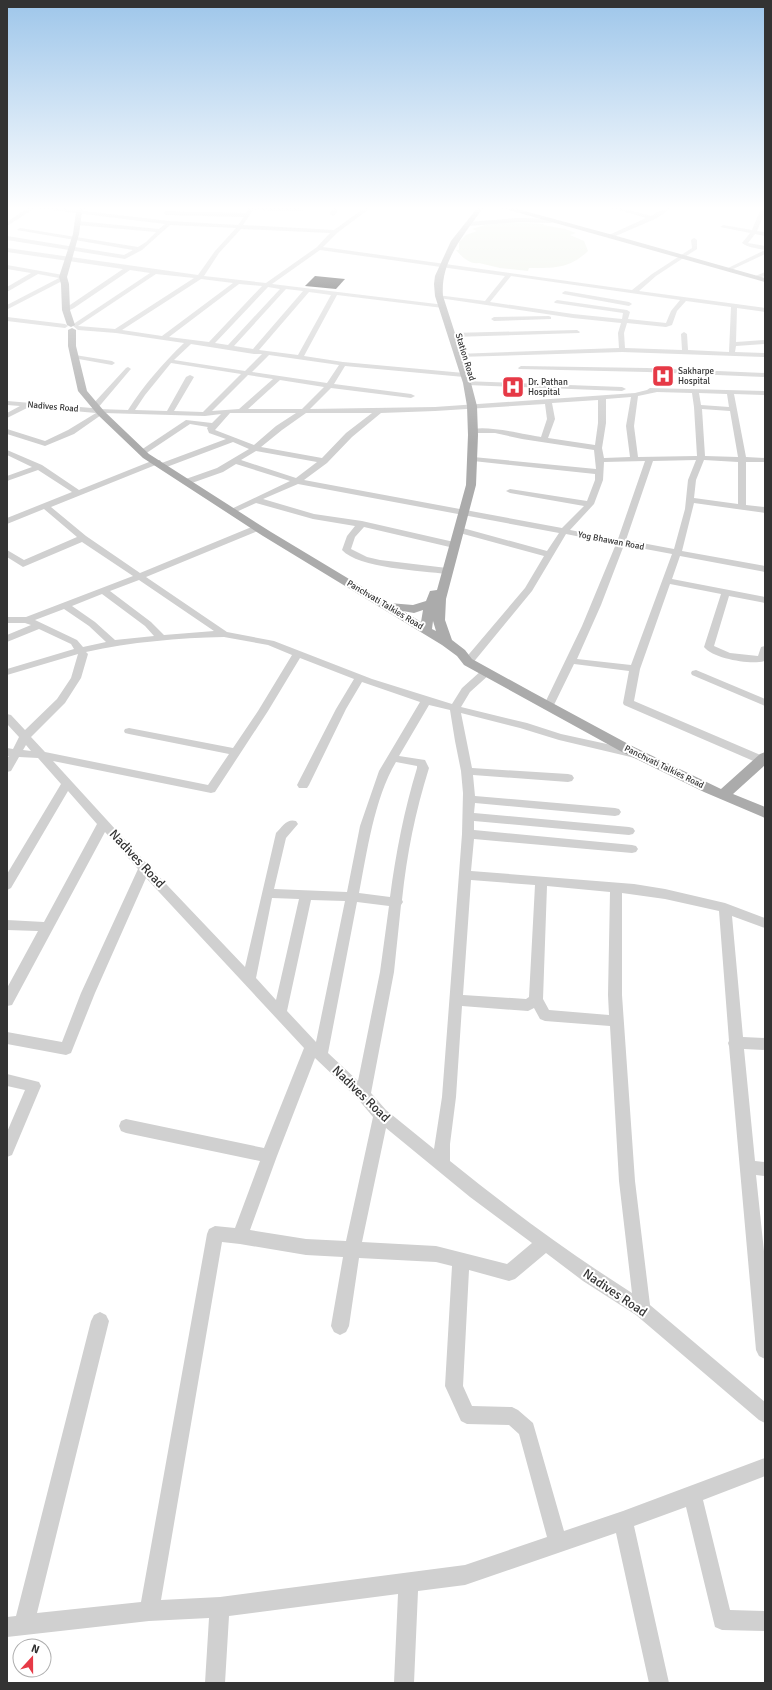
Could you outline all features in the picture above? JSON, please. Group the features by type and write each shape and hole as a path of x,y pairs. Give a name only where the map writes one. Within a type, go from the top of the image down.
{"main road":[{"path":"65,285 66,310"},
{"name":"Station Road","path":"432,285 458,354 469,406"},
{"name":"Station Road","path":"438,285 440,306 454,356 463,378"},
{"name":"Panchvati Talkies Road","path":"66,310 72,327 72,346 83,391 98,410 142,452 257,528 446,642 461,653 468,662 548,707 638,754 723,795 765,813"},
{"path":"426,630 427,618 431,603 444,571 460,512 471,485 473,431 469,406"},
{"path":"452,544 459,530 461,500 467,469 469,406"},
{"path":"444,571 439,620 446,642"},
{"path":"382,603 414,609 431,603"},
{"path":"723,795 763,758"}],"street":[{"path":"7,290 16,285"},
{"path":"7,307 49,285"},
{"path":"66,310 104,285"},
{"path":"72,327 136,285"},
{"path":"116,332 188,285"},
{"path":"163,338 234,285"},
{"path":"210,345 267,285 440,306"},
{"path":"485,302 500,285"},
{"path":"550,312 571,285"},
{"path":"585,285 765,310"},
{"path":"622,350 621,333 629,304 633,292 642,285"},
{"path":"229,348 286,288"},
{"path":"254,352 307,290"},
{"path":"565,293 629,304"},
{"path":"300,358 335,294"},
{"path":"439,296 531,309 573,317 669,325 674,311 684,299"},
{"path":"485,302 494,319 502,344"},
{"path":"557,302 627,312"},
{"path":"732,354 734,306"},
{"path":"7,307 16,311 7,319"},
{"path":"531,309 541,339"},
{"path":"494,319 573,317"},
{"path":"573,317 583,341"},
{"path":"7,319 163,338 343,364 463,378 658,390 679,371 685,352 684,334"},
{"path":"458,354 502,344 538,333 622,350 679,371 695,390 698,407 701,458 692,480 689,509 677,554 635,669 628,703 763,758"},
{"path":"452,335 502,344 546,349 583,341"},
{"path":"131,411 142,394 170,361 189,342"},
{"path":"732,344 765,342"},
{"path":"685,352 765,355"},
{"path":"205,414 266,354"},
{"path":"75,356 112,362"},
{"path":"170,361 246,374 411,396"},
{"path":"186,482 220,470 255,448 279,428 303,412 329,386 343,364"},
{"path":"521,368 679,371 765,375"},
{"path":"7,431 46,444 71,432 98,410 128,369"},
{"path":"170,412 190,377"},
{"path":"241,411 278,378"},
{"name":"Nadives Road","path":"7,403 98,410 205,414 228,411 379,412 602,397 658,390"},
{"path":"695,390 765,393"},
{"path":"730,392 742,459 742,507"},
{"path":"634,459 630,426 635,394"},
{"path":"468,662 530,588 564,532 590,504 599,480 600,460 598,448 602,423 602,397"},
{"path":"544,440 551,419 548,401"},
{"path":"7,416 29,404"},
{"path":"698,407 733,409"},
{"path":"228,411 211,428 212,431 255,448 324,461"},
{"path":"231,511 297,481 324,461 349,435 379,412"},
{"path":"142,452 188,422 214,425"},
{"path":"473,431 495,431 598,448"},
{"path":"7,522 79,493 234,439"},
{"path":"7,452 39,467 79,493"},
{"path":"600,460 701,458 765,460"},
{"path":"472,459 599,472"},
{"path":"548,707 571,660 621,542 650,459"},
{"name":"Yog Bhawan Road","path":"235,461 297,481 621,542 677,554 765,569"},
{"path":"7,479 39,467"},
{"path":"510,491 590,504"},
{"path":"256,500 313,516 362,524 452,544"},
{"path":"690,500 765,510"},
{"path":"45,506 83,538 224,634"},
{"path":"362,524 351,536 346,550 364,559 380,563 444,571"},
{"path":"7,620 27,620 103,591 257,528"},
{"path":"459,530 550,555"},
{"path":"7,553 23,564 83,538"},
{"path":"667,581 765,600"},
{"path":"103,591 148,624 161,638"},
{"path":"726,592 709,647 729,656 762,659 765,649"},
{"path":"65,606 92,624 113,643"},
{"path":"7,768 12,752 61,701 76,678 83,654 74,642 27,620"},
{"path":"7,640 38,626"},
{"path":"7,672 81,650 113,643 224,634 271,643 360,678 426,700 523,725 559,737 638,754"},
{"path":"12,752 41,755 211,789 263,711 298,653"},
{"path":"571,660 635,669"},
{"path":"442,1163 468,834 467,771 460,741 455,708 466,690 486,672"},
{"path":"696,673 765,703"},
{"path":"302,785 338,715 360,678"},
{"path":"240,1236 270,1156 317,1051 366,826 385,770 426,700"},
{"name":"Nadives Road","path":"7,717 144,868 317,1051 363,1095 381,1115 476,1192 589,1276 642,1309 765,1414"},
{"path":"128,731 236,752"},
{"path":"363,1095 387,972 397,902 400,865 411,807 423,768 421,762 392,758"},
{"path":"467,771 568,778"},
{"path":"7,885 67,783"},
{"path":"468,799 615,812"},
{"path":"468,816 629,830"},
{"path":"7,1001 104,823"},
{"path":"249,978 280,836 292,824"},
{"path":"468,834 632,850"},
{"path":"7,1038 66,1049 88,993 144,868"},
{"path":"465,875 616,887 665,894 725,908 765,923"},
{"path":"541,881 536,999 545,1015 617,1021"},
{"path":"616,887 617,1021 627,1181 642,1309"},
{"path":"267,893 351,897 397,902"},
{"path":"280,1012 306,895"},
{"path":"725,908 735,1043 749,1168 765,1350"},
{"path":"7,925 47,927"},
{"path":"456,1000 528,1005 536,999"},
{"path":"735,1043 765,1044"},
{"path":"7,1080 34,1086 7,1150"},
{"path":"340,1326 352,1249 381,1115"},
{"path":"126,1126 270,1156"},
{"path":"749,1168 765,1169"},
{"path":"149,1611 215,1234 240,1236 306,1247 436,1254 509,1273 545,1243"},
{"path":"461,1260 454,1386 467,1415 512,1416 527,1429 558,1543"},
{"path":"100,1321 15,1627 149,1611 220,1607 465,1575 624,1521 765,1467"},
{"path":"692,1494 722,1620 765,1621"},
{"path":"624,1521 659,1683"},
{"path":"404,1683 409,1582"},
{"path":"215,1683 220,1607"}],"building":[{"path":"306,285 340,285 336,289 305,286"}],"place":[{"name":"Sakharpe Hospital","path":"663,376"},
{"name":"Dr. Pathan Hospital","path":"513,387"}]}
